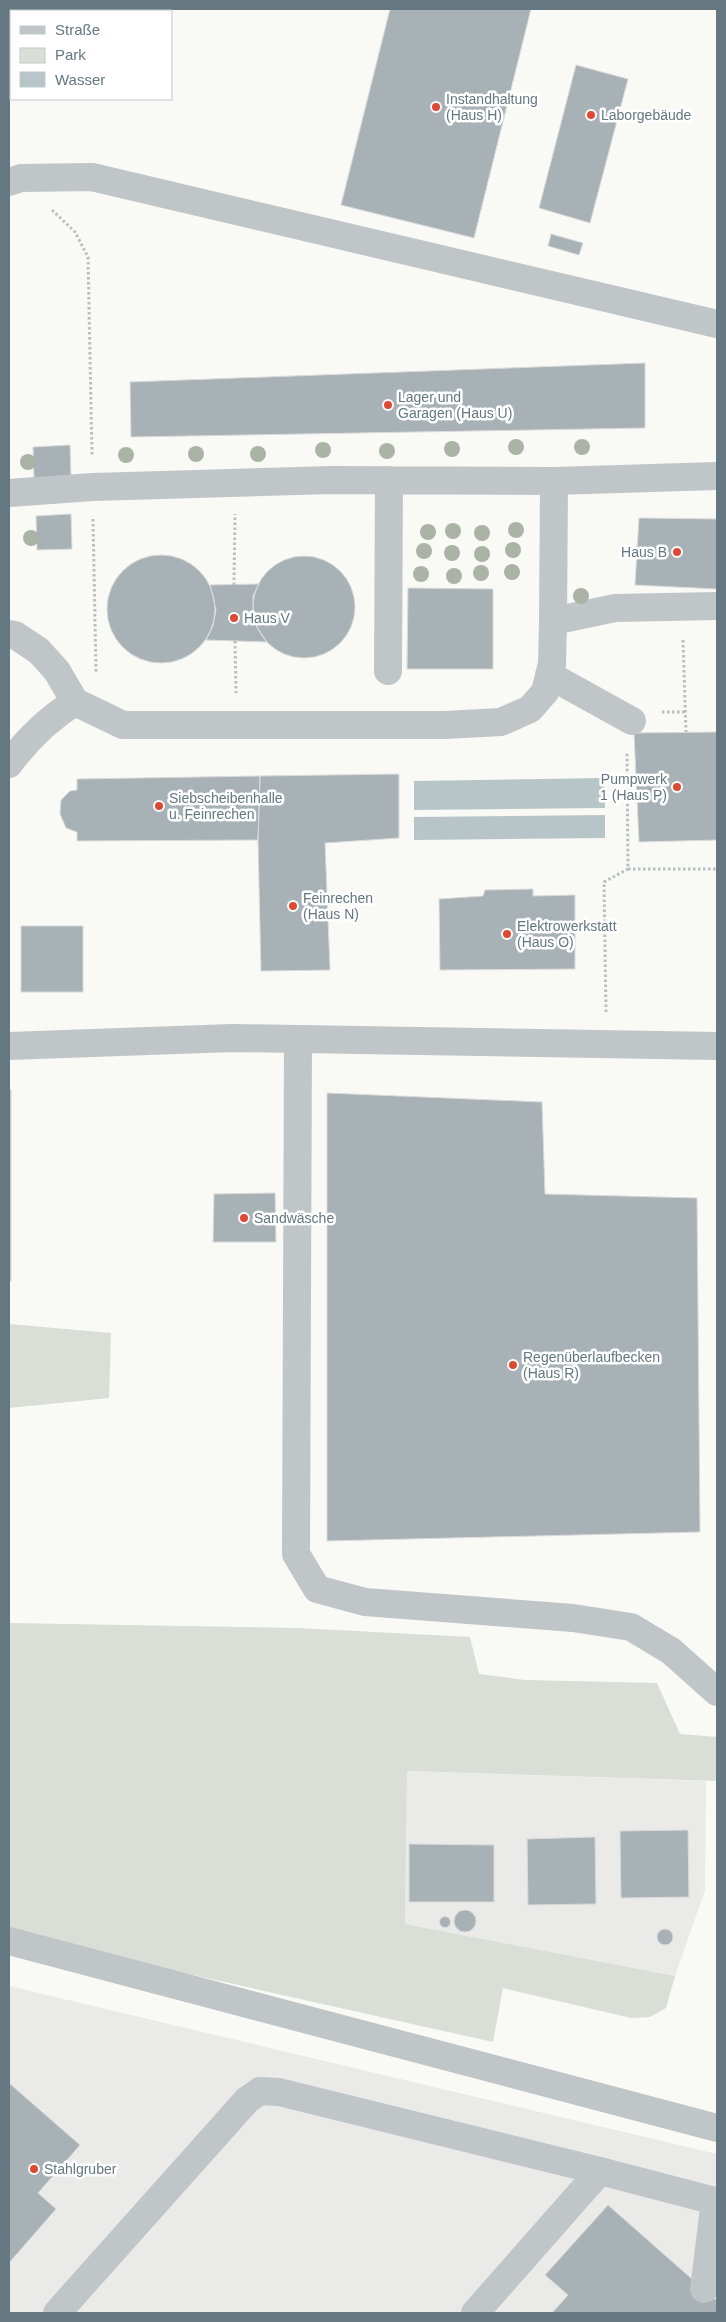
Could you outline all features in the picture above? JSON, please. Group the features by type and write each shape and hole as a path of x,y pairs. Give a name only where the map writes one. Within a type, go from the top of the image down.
{"lane":[{"path":"9,182 21,178 92,177 717,324"},
{"path":"9,493 93,487 236,483 389,480 554,481 717,476"},
{"path":"388,671 389,480"},
{"path":"9,634 15,635 39,651 57,671 75,702 123,724 445,725 501,722 530,709 545,692 552,664 554,481"},
{"path":"553,621 615,608 717,606"},
{"path":"549,675 632,721"},
{"path":"9,764 25,742 54,715 75,702"},
{"path":"9,1046 232,1038 717,1046"},
{"path":"298,1039 296,1554 317,1589 365,1602 573,1618 631,1627 671,1651 717,1692"},
{"path":"9,1941 717,2128"},
{"path":"57,2313 248,2100 260,2091 279,2092 600,2171 716,2202 704,2289"},
{"path":"475,2313 600,2171"}],"path":[{"path":"47,207 75,232 88,257"},
{"path":"234,585 236,483"},
{"path":"682,606 686,732"},
{"path":"234,641 237,725"},
{"path":"628,869 627,734 632,721 642,712 686,712"},
{"path":"607,1044 604,882 628,869 717,869"}],"shaded area":[{"path":"407,1771 706,1781 705,1890 675,1976 405,1924"},
{"path":"9,1986 717,2154 717,2313 9,2313"}],"green space":[{"path":"9,1324 111,1333 109,1398 9,1408"},
{"path":"9,1623 298,1628 470,1637 479,1674 525,1680 657,1683 680,1734 717,1737 717,1781 407,1771 405,1924 675,1976 666,2008 650,2017 631,2018 503,1988 493,2042 9,1934"}],"water":[{"path":"604,778 605,808 414,810 414,781"},
{"path":"605,815 605,838 414,840 414,817"}],"building":[{"path":"16,9 89,9 88,10"},
{"name":"Instandhaltung (Haus H)","path":"390,9 531,9 474,238 341,205"},
{"name":"Laborgebäude","path":"576,65 628,79 590,223 539,208"},
{"path":"551,234 583,243 579,255 548,246"},
{"name":"Lager und Garagen (Haus U)","path":"645,363 645,428 131,437 130,382"},
{"path":"70,445 71,476 34,478 33,447"},
{"path":"71,514 72,549 37,550 36,516"},
{"name":"Haus B","path":"639,518 717,519 717,589 635,585"},
{"path":"161,555 182,559 199,571 211,588 215,609 211,630 199,647 182,659 161,663 140,659 123,647 111,630 107,609 111,588 123,571 140,559"},
{"path":"304,556 324,560 340,571 351,587 355,607 351,627 340,643 324,654 304,658 284,654 268,643 257,627 253,607 257,587 268,571 284,560"},
{"name":"Haus V","path":"259,584 253,596 253,612 255,624 267,642 206,640 213,626 216,610 210,585"},
{"path":"408,588 493,589 493,669 407,669"},
{"name":"Pumpwerk 1 (Haus P)","path":"717,732 717,840 639,842 634,733"},
{"name":"Feinrechen (Haus N)","path":"399,774 399,838 325,843 330,970 261,971 258,840 260,776"},
{"name":"Siebscheibenhalle u. Feinrechen","path":"260,776 258,840 77,841 77,832 66,828 60,814 61,800 70,791 77,790 77,779"},
{"name":"Elektrowerkstatt (Haus O)","path":"533,889 533,896 575,895 575,969 440,970 439,899 483,896 485,890"},
{"path":"21,926 83,926 83,992 21,992"},
{"path":"9,1090 11,1090 11,1281 9,1281"},
{"name":"Regenüberlaufbecken (Haus R)","path":"327,1093 542,1102 545,1194 697,1198 700,1532 327,1541"},
{"name":"Sandwäsche","path":"275,1193 276,1242 213,1242 214,1194"},
{"path":"688,1830 689,1897 621,1898 620,1831"},
{"path":"595,1837 596,1904 528,1905 527,1839"},
{"path":"409,1844 494,1845 494,1902 409,1902"},
{"path":"465,1910 473,1913 476,1921 473,1929 465,1932 457,1929 454,1921 457,1913"},
{"path":"443,1917 447,1917 450,1922 449,1926 443,1927 440,1924 440,1920"},
{"path":"665,1929 673,1937 665,1945 657,1937"},
{"name":"Stahlgruber","path":"9,2083 80,2145 38,2193 56,2209 9,2263"},
{"path":"608,2205 717,2301 717,2313 552,2313 568,2295 545,2275"}],"place":[{"name":"Instandhaltung (Haus H)","path":"436,107"},
{"name":"Laborgebäude","path":"591,115"},
{"name":"Lager und Garagen (Haus U)","path":"388,405"},
{"name":"Haus B","path":"677,552"},
{"name":"Haus V","path":"234,618"},
{"name":"Pumpwerk 1 (Haus P)","path":"677,787"},
{"name":"Siebscheibenhalle u. Feinrechen","path":"159,806"},
{"name":"Feinrechen (Haus N)","path":"293,906"},
{"name":"Elektrowerkstatt (Haus O)","path":"507,934"},
{"name":"Sandwäsche","path":"244,1218"},
{"name":"Regenüberlaufbecken (Haus R)","path":"513,1365"},
{"name":"Stahlgruber","path":"34,2169"}]}
